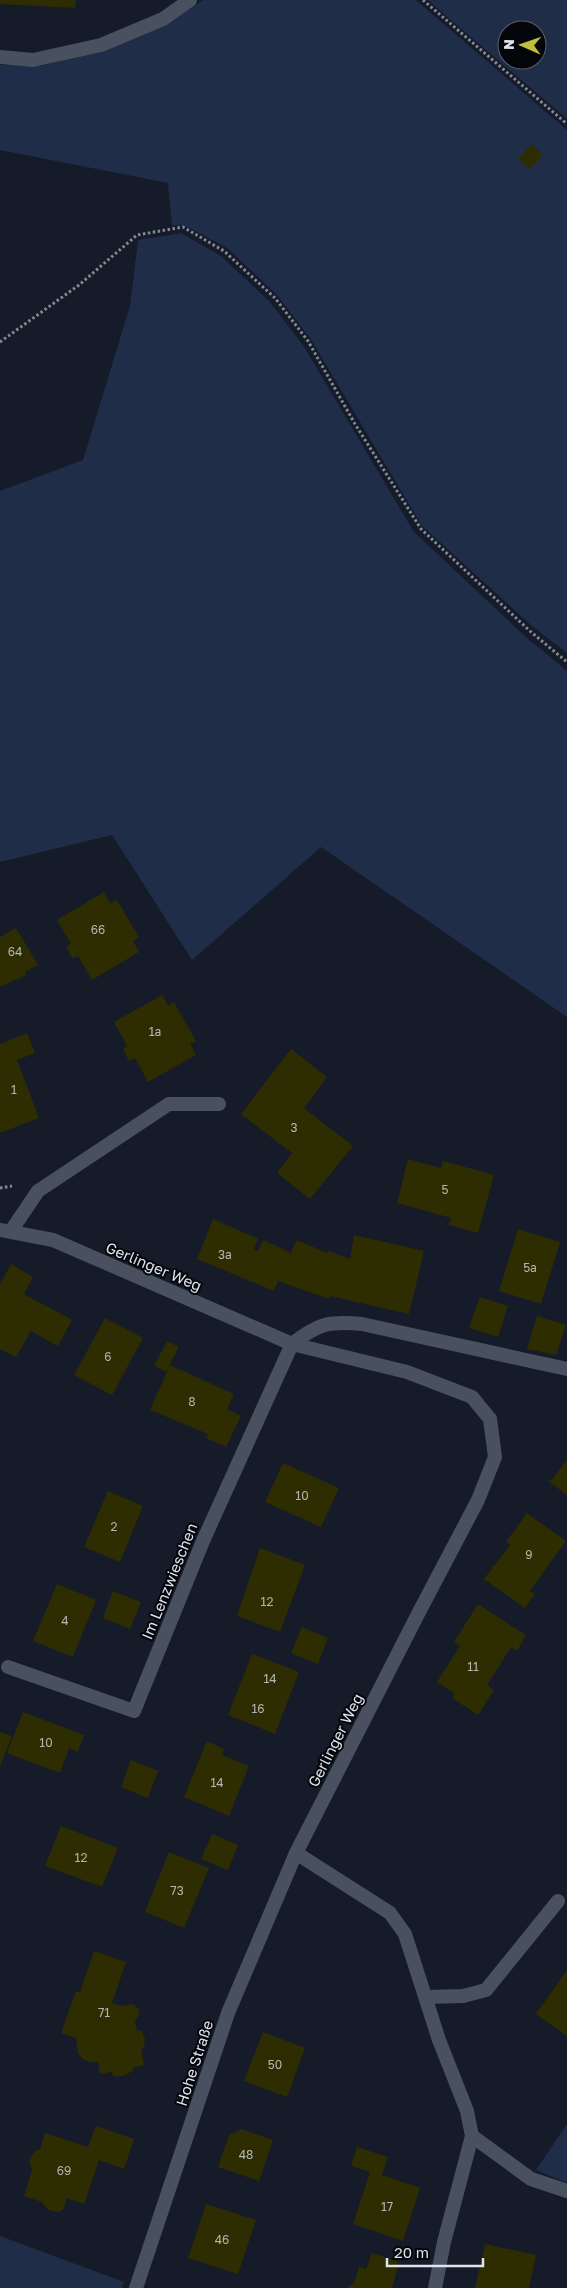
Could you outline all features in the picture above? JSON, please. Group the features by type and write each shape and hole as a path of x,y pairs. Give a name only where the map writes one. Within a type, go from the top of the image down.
{"street":[{"path":"0,57 33,60 101,45 163,19 190,0"},
{"path":"5,1231 38,1191 169,1104 219,1104"},
{"name":"Gerlinger Weg","path":"5,1231 53,1240 292,1344 407,1372 472,1397 490,1419 495,1457 478,1500 296,1853"},
{"path":"292,1344 314,1328 337,1322 362,1324 567,1368"},
{"name":"Im Lenzwieschen","path":"8,1667 134,1711 203,1541 292,1344"},
{"path":"296,1853 390,1913 405,1934 439,2040 467,2112 472,2136 444,2242 435,2288"},
{"name":"Hohe Straße","path":"136,2288 228,2013 296,1853"},
{"path":"426,1997 463,1996 486,1990 558,1901"},
{"path":"472,2136 531,2179 567,2191"}],"path":[{"path":"423,0 567,124"},
{"path":"0,342 78,285 137,235 183,227 224,251 275,298 308,341 355,424 421,529 531,632 567,662"}],"shaded area":[{"path":"203,0 416,0 567,130 567,653 532,626 422,526 310,338 276,294 227,248 184,225 172,226 168,183 0,150 0,65 41,66 108,48 170,22"},
{"path":"428,0 567,0 567,119 509,70 547,70 547,20 497,20 497,59"},
{"path":"181,233 221,256 269,301 303,345 414,532 527,638 567,671 567,1017 321,847 192,960 112,835 0,862 0,491 83,460 130,306 138,240"},
{"path":"567,2124 567,2183 536,2170"},
{"path":"0,2236 124,2282 122,2288 0,2288"}],"building":[{"path":"0,0 76,0 75,8 0,4"},
{"path":"532,144 543,155 530,169 518,159"},
{"path":"104,892 110,903 117,900 139,937 133,941 139,952 92,980 78,956 73,959 66,947 71,944 57,920"},
{"path":"16,928 38,965 25,972 26,975 0,987 0,937"},
{"path":"162,995 168,1006 174,1002 196,1041 190,1044 196,1055 148,1082 135,1058 129,1061 123,1049 127,1046 114,1022"},
{"path":"27,1033 35,1053 17,1060 39,1118 0,1133 0,1044"},
{"path":"291,1049 327,1077 304,1108 353,1146 310,1199 277,1173 292,1153 241,1114"},
{"path":"408,1159 441,1168 443,1161 494,1175 478,1233 449,1225 451,1218 397,1203"},
{"path":"213,1219 258,1239 254,1249 258,1251 263,1240 289,1252 289,1256 297,1240 327,1253 329,1251 350,1259 354,1235 424,1251 409,1314 330,1296 329,1299 278,1281 274,1291 197,1259"},
{"path":"518,1229 560,1242 541,1304 499,1291"},
{"path":"11,1264 33,1277 24,1294 72,1320 58,1346 31,1331 16,1357 0,1349 0,1284"},
{"path":"480,1297 508,1306 498,1337 469,1328"},
{"path":"537,1316 566,1325 556,1355 527,1349"},
{"path":"105,1318 143,1338 112,1395 74,1375"},
{"path":"167,1341 179,1347 166,1372 154,1366"},
{"path":"170,1365 234,1394 227,1409 241,1416 226,1447 206,1438 208,1434 150,1410"},
{"path":"567,1460 567,1495 548,1481 549,1479 551,1481"},
{"path":"283,1463 339,1488 321,1527 265,1502"},
{"path":"108,1491 143,1506 120,1562 84,1547"},
{"path":"527,1513 566,1541 530,1591 535,1594 525,1608 484,1579 493,1567 490,1565 494,1566 510,1545 506,1542"},
{"path":"260,1548 305,1565 280,1632 237,1616"},
{"path":"57,1584 96,1600 73,1657 33,1641"},
{"path":"113,1591 141,1602 130,1629 103,1618"},
{"path":"478,1604 526,1635 517,1651 511,1647 487,1685 494,1690 478,1715 452,1698 455,1694 437,1682 460,1646 454,1642"},
{"path":"302,1627 328,1638 318,1664 291,1653"},
{"path":"252,1654 299,1672 275,1734 228,1715"},
{"path":"23,1712 84,1735 78,1752 69,1748 60,1773 7,1753"},
{"path":"0,1732 12,1736 0,1766"},
{"path":"207,1741 224,1749 222,1755 249,1766 229,1816 184,1797"},
{"path":"131,1760 158,1771 148,1798 121,1787"},
{"path":"61,1826 118,1848 102,1887 45,1866"},
{"path":"212,1834 238,1845 228,1870 201,1859"},
{"path":"169,1852 209,1868 184,1928 145,1912"},
{"path":"94,1951 126,1962 112,2003 122,2006 133,2004 139,2010 139,2015 135,2021 137,2031 141,2030 145,2039 144,2048 141,2049 144,2065 132,2068 133,2071 123,2076 113,2076 112,2072 100,2074 98,2062 90,2062 83,2059 78,2053 76,2038 61,2033 76,1991 80,1992"},
{"path":"567,1970 567,2036 536,2014"},
{"path":"263,2032 305,2048 287,2097 244,2081"},
{"path":"96,2126 134,2139 124,2169 99,2160 84,2204 67,2198 63,2210 58,2212 48,2210 42,2202 24,2196 32,2170 29,2160 35,2151 40,2149 45,2133 88,2147"},
{"path":"241,2129 273,2140 259,2181 218,2167 229,2135"},
{"path":"357,2147 388,2157 382,2175 420,2188 403,2241 353,2224 370,2172 351,2166"},
{"path":"206,2204 256,2220 238,2274 188,2258"},
{"path":"485,2244 536,2255 529,2288 475,2288"},
{"path":"372,2253 399,2262 392,2288 347,2288 354,2283 359,2267 366,2269"}]}
